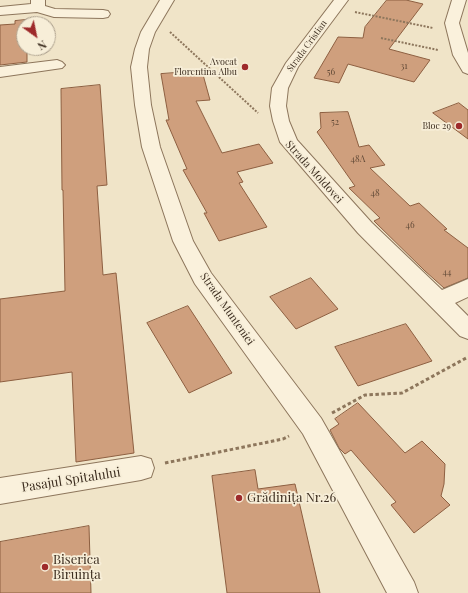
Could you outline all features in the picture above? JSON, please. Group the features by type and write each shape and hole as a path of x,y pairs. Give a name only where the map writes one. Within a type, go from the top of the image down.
{"street":[{"name":"Strada Munteniei","path":"167,0 148,32 142,49 139,67 143,105 151,147 183,241 203,278 323,419 403,593"},
{"name":"Strada Cristian","path":"289,142 281,122 278,106 280,88 291,66 341,0"},
{"path":"459,0 452,23 461,55 468,69"},
{"path":"0,12 38,4 54,13 103,14"},
{"path":"0,72 58,65"},
{"name":"Strada Moldovei","path":"289,142 365,228 468,330"},
{"path":"439,301 468,287"},
{"name":"Pasajul Spitalului","path":"0,492 141,468"}],"path":[{"path":"371,15 454,33"},
{"path":"156,19 260,115"},
{"path":"382,38 461,55"},
{"path":"323,419 365,395 402,392 468,357"},
{"path":"141,468 283,439"}],"building":[{"path":"387,0 406,0 423,4 389,49 430,60 414,82 348,64 339,83 314,78 338,37 363,38 365,27"},
{"path":"15,21 16,56 27,56 27,62 0,65 0,25 15,24"},
{"path":"202,71 210,100 196,101 222,153 259,144 273,163 237,172 243,182 239,183 267,227 219,241 204,213 207,213 183,170 187,169 166,120 169,120 161,74"},
{"path":"100,85 107,185 97,186 103,275 116,273 134,453 76,462 72,372 0,382 0,299 65,291 61,89"},
{"name":"Bloc 29","path":"459,103 468,110 468,139 433,113"},
{"path":"348,112 359,147 369,145 385,165 370,168 410,206 419,203 447,229 444,230 468,248 468,278 444,288 374,221 380,218 349,188 355,186 317,132 321,128 320,113"},
{"path":"311,278 338,309 296,329 270,297"},
{"path":"188,306 232,373 189,393 147,323"},
{"path":"406,324 432,361 358,386 335,347"},
{"path":"358,403 405,453 422,441 445,464 444,484 441,496 450,505 414,533 391,505 396,502 351,450 345,454 339,448 330,430 339,424 335,419"},
{"path":"255,470 258,489 295,484 320,593 227,593 212,476"},
{"name":"Biserica Biruința","path":"89,526 91,593 0,593 0,542"}],"place":[{"name":"Avocat Florentina Albu","path":"245,67"},
{"name":"Bloc 29","path":"459,126"},
{"name":"Grădinița Nr.26","path":"239,498"},
{"name":"Biserica Biruința","path":"45,567"}]}
